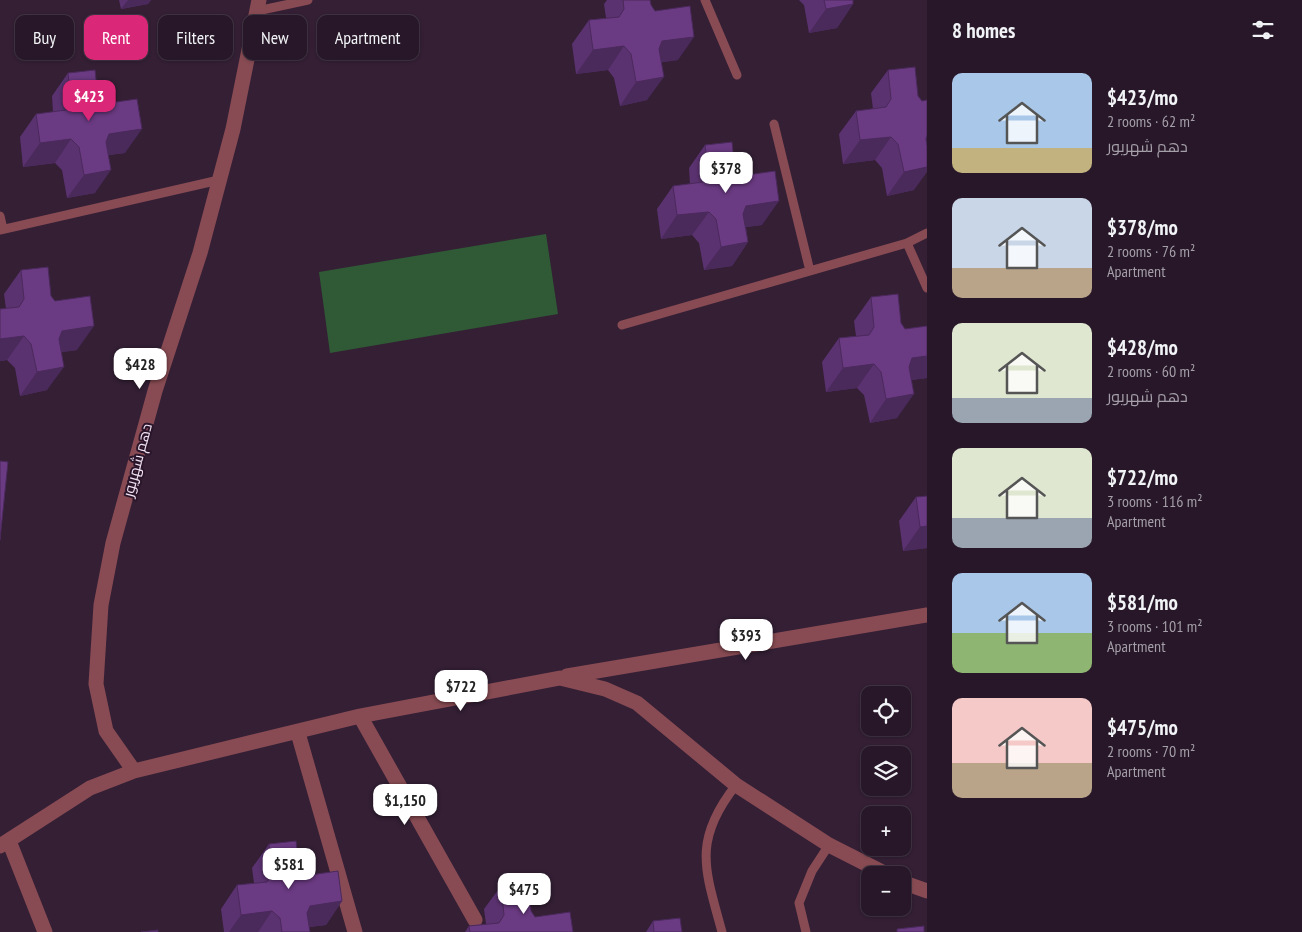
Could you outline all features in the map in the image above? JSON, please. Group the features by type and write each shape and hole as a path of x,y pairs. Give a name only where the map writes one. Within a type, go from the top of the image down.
{"street":[{"name":"دهم شهریور","path":"134,771 106,731 96,684 101,605 113,543 155,391 200,253 233,129 258,5"},
{"path":"45,932 4,843 90,788 134,771 298,733 360,716 560,678 927,615"},
{"path":"560,678 605,689 637,704 736,785 828,845 870,866"},
{"path":"360,716 475,920"},
{"path":"298,733 355,932"},
{"path":"911,885 927,891"}],"lane":[{"path":"258,5 308,0"},
{"path":"706,0 737,75"},
{"path":"774,124 810,272"},
{"path":"0,216 2,230 219,180"},
{"path":"622,325 908,243 927,233"},
{"path":"908,243 927,288"},
{"path":"722,932 706,870 706,838 719,806 736,785"},
{"path":"806,932 799,904 812,871 828,845"}],"green space":[{"path":"546,234 558,314 330,353 319,272"}],"building":[{"path":"623,0 650,0 655,11 690,6 694,37 662,41 659,49 664,77 636,82 631,54 624,46 593,50 589,20 619,17 624,9"},
{"path":"824,0 853,0 853,4 826,9"},
{"path":"915,67 918,96 922,101 927,100 927,167 904,172 898,144 891,137 860,140 856,111 886,107 891,99 888,70"},
{"path":"95,70 98,98 102,104 137,99 142,129 109,134 106,142 111,170 84,175 79,147 71,139 40,143 36,114 66,110 71,102 68,73"},
{"path":"732,142 735,170 740,176 775,171 779,201 746,206 743,214 748,242 721,247 716,219 709,212 677,215 673,186 703,182 709,175 705,145"},
{"path":"48,267 51,296 55,301 90,296 94,326 62,331 59,339 64,367 37,372 31,344 24,336 0,339 0,309 19,307 24,299 21,270"},
{"path":"898,294 901,323 905,329 927,326 927,356 912,358 909,367 914,394 886,399 881,372 874,364 843,368 839,338 869,335 874,327 871,297"},
{"path":"0,461 8,462 0,540"},
{"path":"927,496 927,526 920,527 916,497"},
{"path":"296,841 299,870 303,876 338,871 342,901 310,906 307,913 310,932 282,932 280,918 272,911 241,915 237,885 267,882 272,874 269,844"},
{"path":"528,882 531,911 535,917 570,912 573,932 470,932 469,926 499,923 504,915 501,886"},
{"path":"680,918 682,932 654,932 653,921"},
{"path":"924,926 924,932 897,932 897,929"},
{"path":"158,930 158,932 141,932"}]}
